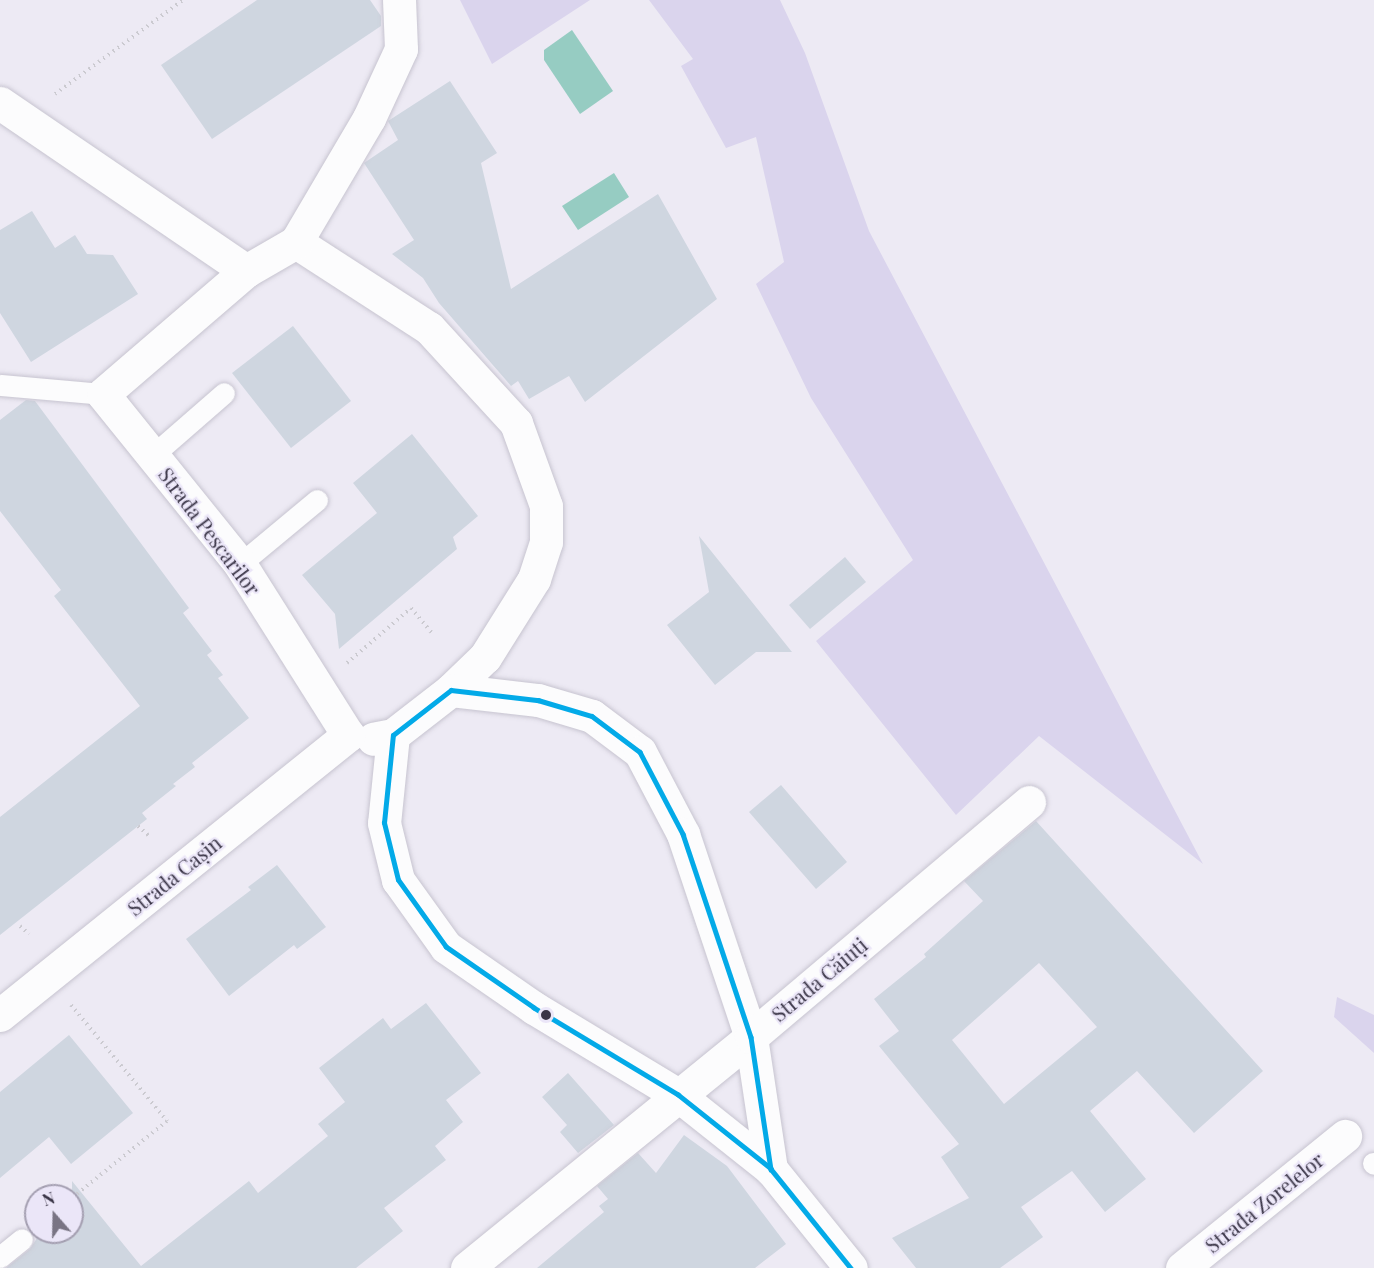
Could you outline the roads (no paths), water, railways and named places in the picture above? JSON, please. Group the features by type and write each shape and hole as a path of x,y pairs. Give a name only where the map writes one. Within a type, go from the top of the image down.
{"street":[{"path":"103,394 246,271 296,242 369,118 401,49 399,0"},
{"path":"11,111 246,271"},
{"path":"296,242 429,328 516,423 546,506 546,542 534,579 484,657 451,690 393,735 369,740 348,735"},
{"name":"Strada Pescarilor","path":"103,394 240,564 348,735"},
{"path":"451,690 538,700 592,716 640,752 683,834 750,1037 771,1169"},
{"name":"Strada Cașin","path":"0,1015 348,735"},
{"path":"393,735 384,823 398,880 446,947 534,1008 678,1095 771,1169 851,1268"},
{"name":"Strada Căiuți","path":"467,1268 750,1037 1029,802"},
{"name":"Strada Zorelelor","path":"1182,1268 1345,1136"}],"lane":[{"path":"0,385 103,394"},
{"path":"153,455 224,393"},
{"path":"240,564 317,500"},
{"path":"0,1257 22,1239"}]}
